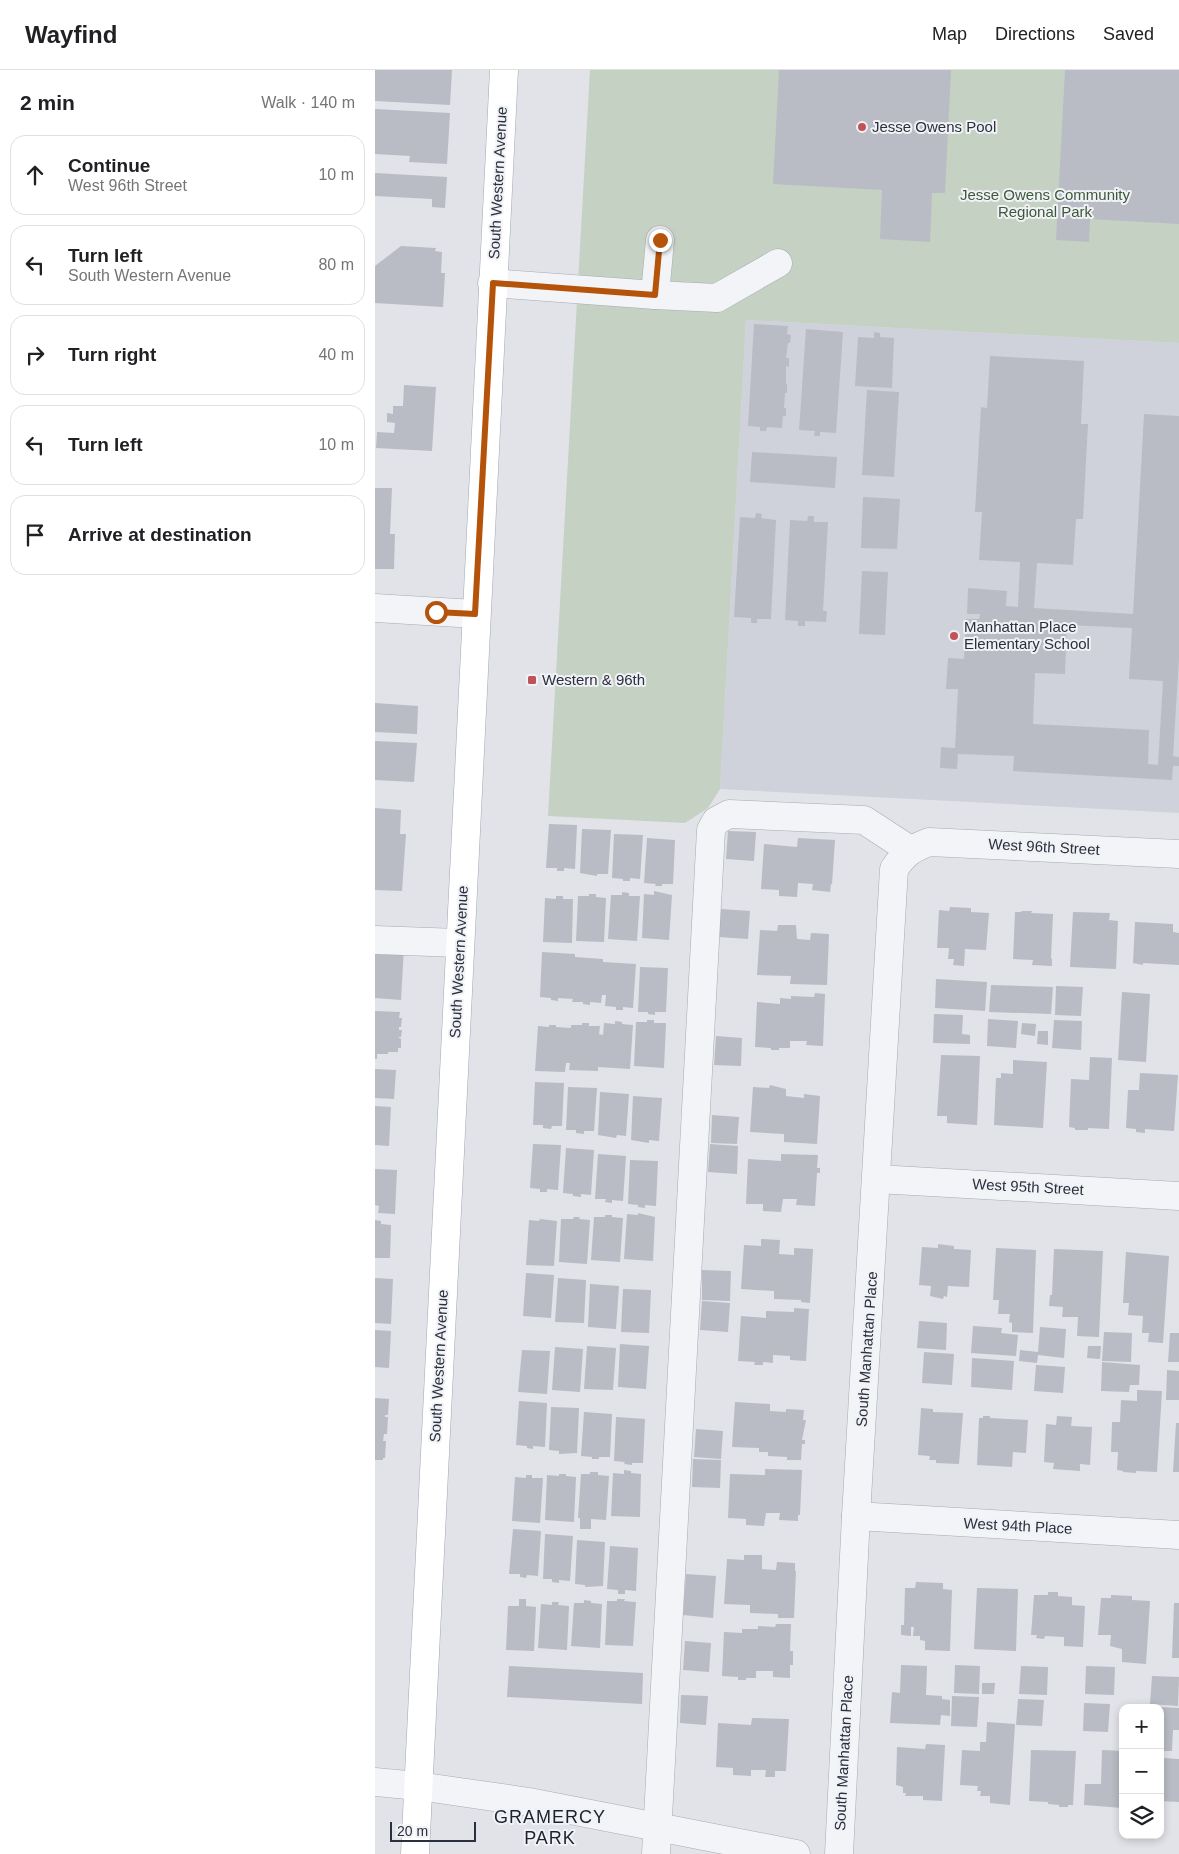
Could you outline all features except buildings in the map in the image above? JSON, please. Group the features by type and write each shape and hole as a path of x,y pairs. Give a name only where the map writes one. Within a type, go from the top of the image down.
{"main road":[{"name":"South Western Avenue","path":"415,1854 475,614 504,70"}],"street":[{"path":"655,295 660,240"},
{"path":"493,283 717,298 778,263"},
{"path":"375,608 475,614"},
{"path":"657,1841 711,830 716,821 729,814 864,820 910,850"},
{"name":"West 96th Street","path":"910,850 929,842 950,842 1179,854"},
{"name":"South Manhattan Place","path":"839,1854 856,1516 893,879 895,869 902,857 910,850"},
{"path":"375,940 459,943"},
{"name":"West 95th Street","path":"877,1179 1179,1196"},
{"name":"West 94th Place","path":"856,1516 1179,1535"},
{"path":"375,1782 419,1786 529,1802 657,1841 796,1854"}],"shaded area":[{"name":"Manhattan Place Elementary School","path":"746,320 1179,343 1179,813 720,789"}],"green space":[{"name":"Jesse Owens Community Regional Park","path":"590,70 1179,70 1179,343 746,320 720,789 708,808 685,823 548,816"}],"place":[{"name":"Jesse Owens Pool","path":"862,127"},
{"name":"Manhattan Place Elementary School","path":"954,636"},
{"name":"Western & 96th","path":"532,680"}],"district":[{"name":"GRAMERCY PARK","path":"550,1827"}],"route":[{"path":"436,612 475,614 493,283 655,295 660,240"}]}
